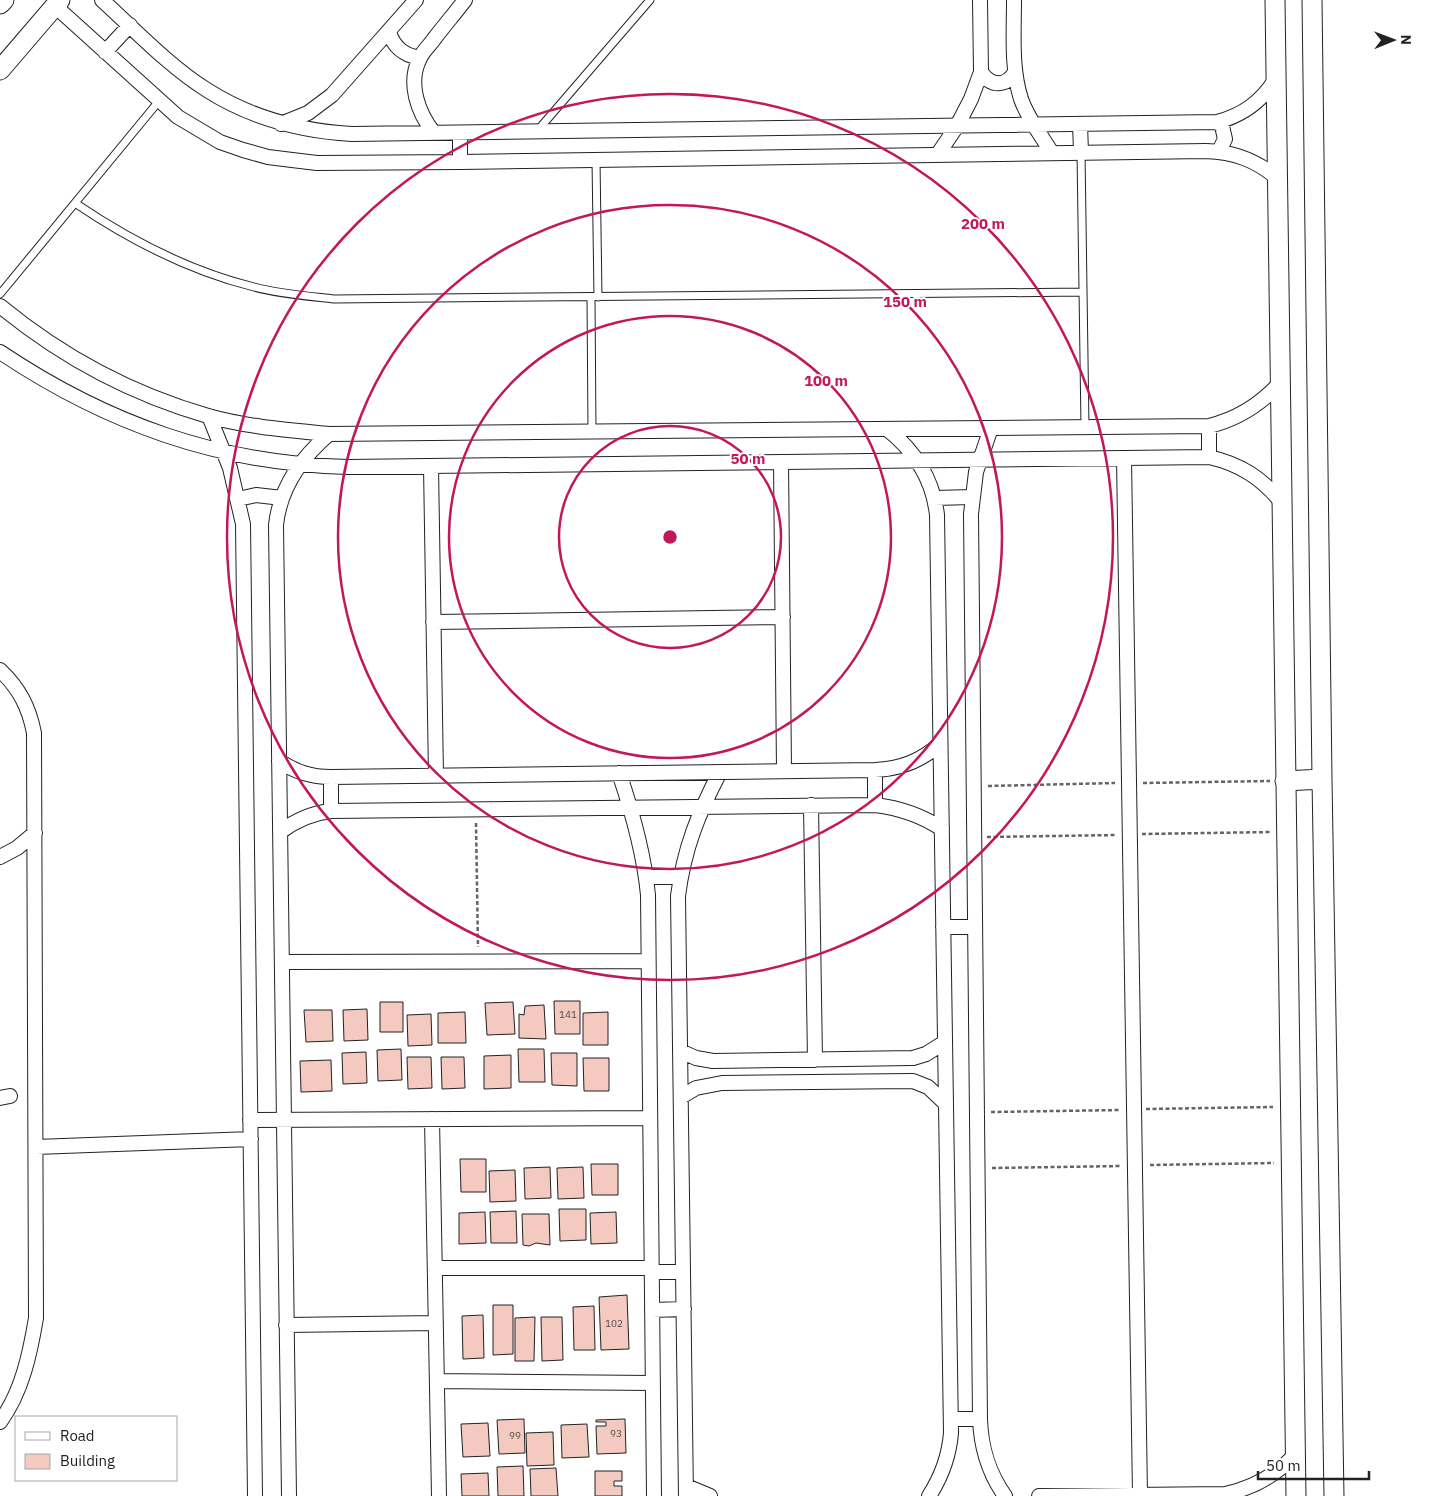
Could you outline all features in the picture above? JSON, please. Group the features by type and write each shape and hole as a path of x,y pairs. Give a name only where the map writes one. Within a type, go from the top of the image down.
{"street":[{"path":"0,4 4,0"},
{"path":"102,0 184,73 230,103 254,115 281,124 312,130 352,134 1218,122 1251,107 1275,80"},
{"path":"281,124 308,113 332,95 416,0"},
{"path":"434,133 420,111 416,98 414,84 420,58 465,0"},
{"path":"938,154 957,126 971,100 981,72 980,0"},
{"path":"1014,0 1015,72 1022,99 1033,125 1052,152"},
{"path":"1274,0 1296,1496"},
{"path":"1312,0 1334,1496"},
{"path":"0,70 58,3 105,52 178,117 220,142 268,157 317,163 1219,151 1244,157 1277,178"},
{"path":"105,52 130,25"},
{"path":"389,32 391,40 403,53 420,58"},
{"path":"981,72 985,78 998,84 1011,78 1015,72"},
{"path":"1218,122 1222,126 1225,140 1219,151"},
{"path":"1080,124 1080,152"},
{"path":"460,132 460,162"},
{"path":"0,306 26,328 60,351 95,371 140,392 209,416 257,426 329,434 1208,426 1243,414 1263,400 1280,383"},
{"path":"0,352 57,387 119,418 184,442 225,453 300,465 431,466 1209,458 1224,461 1250,473 1262,481 1282,503"},
{"path":"209,416 225,453 243,524 255,1496"},
{"path":"1208,426 1209,458"},
{"path":"991,428 979,460 972,497 971,514 980,1418 985,1460 997,1485 1005,1496"},
{"path":"887,429 909,449 918,461 927,478 934,498 937,515 951,1419 950,1447 947,1460 929,1496"},
{"path":"289,1496 276,525 282,498 293,474 309,453 329,434"},
{"path":"1124,458 1140,1495"},
{"path":"781,462 784,771"},
{"path":"431,466 436,776"},
{"path":"238,499 256,495 282,498"},
{"path":"934,498 972,497"},
{"path":"433,622 783,618"},
{"path":"0,670 20,692 31,719 35,748 36,1147 36,1318 30,1353 19,1387 0,1422"},
{"path":"279,761 298,772 314,776 331,777 875,770 893,768 910,763 926,755 940,744"},
{"path":"875,770 876,804"},
{"path":"710,1496 686,1491 678,896 680,877 689,841 702,806 720,772"},
{"path":"619,773 631,807 646,877 654,1496"},
{"path":"331,777 332,811"},
{"path":"1285,781 1322,779"},
{"path":"280,832 309,815 332,811 876,804 910,812 942,829"},
{"path":"811,805 815,1060"},
{"path":"0,857 18,848 35,833"},
{"path":"646,877 680,877"},
{"path":"943,927 975,927"},
{"path":"282,962 648,961"},
{"path":"680,1051 696,1058 721,1062 912,1058 926,1054 945,1042"},
{"path":"912,1058 913,1081"},
{"path":"721,1062 722,1083"},
{"path":"681,1098 696,1088 722,1083 913,1081 928,1087 946,1104"},
{"path":"250,1120 650,1118"},
{"path":"432,1119 439,1496"},
{"path":"36,1147 251,1139"},
{"path":"435,1268 683,1272"},
{"path":"652,1310 684,1309"},
{"path":"286,1325 436,1323"},
{"path":"437,1382 653,1383"},
{"path":"951,1419 980,1418"},
{"path":"1039,1496 1225,1495 1248,1488 1269,1478 1295,1455"}],"lane":[{"path":"537,132 650,0"},
{"path":"0,294 159,102"},
{"path":"1080,152 1085,427"},
{"path":"592,431 596,160"},
{"path":"75,203 134,240 179,262 216,276 294,295 334,300 1083,292"}],"path":[{"path":"476,809 478,962"}],"building":[{"path":"554,1001 580,1001 580,1034 555,1034"},
{"path":"380,1002 403,1002 403,1032 380,1032"},
{"path":"513,1002 515,1034 487,1035 485,1003"},
{"path":"544,1005 546,1039 519,1038 519,1014 524,1015 525,1006"},
{"path":"367,1009 368,1040 344,1041 343,1010"},
{"path":"304,1010 332,1010 333,1041 306,1042"},
{"path":"465,1012 466,1043 438,1043 438,1013"},
{"path":"608,1012 608,1045 583,1045 583,1013"},
{"path":"431,1014 432,1045 408,1046 407,1015"},
{"path":"401,1049 402,1080 378,1081 377,1050"},
{"path":"518,1049 544,1049 545,1082 519,1082"},
{"path":"366,1052 367,1083 343,1084 342,1053"},
{"path":"551,1053 577,1053 577,1086 552,1085"},
{"path":"511,1055 511,1088 484,1089 484,1056"},
{"path":"407,1057 431,1057 432,1088 408,1089"},
{"path":"441,1057 464,1057 465,1088 442,1089"},
{"path":"583,1058 609,1058 609,1091 584,1091"},
{"path":"331,1060 332,1091 301,1092 300,1061"},
{"path":"460,1159 486,1159 486,1192 461,1192"},
{"path":"591,1164 618,1164 618,1195 592,1195"},
{"path":"550,1167 551,1198 525,1199 524,1168"},
{"path":"583,1167 584,1198 558,1199 557,1168"},
{"path":"515,1170 516,1201 490,1202 489,1171"},
{"path":"559,1209 586,1209 586,1240 560,1241"},
{"path":"516,1211 517,1243 491,1243 490,1212"},
{"path":"485,1212 486,1243 459,1244 459,1213"},
{"path":"616,1212 617,1243 591,1244 590,1213"},
{"path":"522,1214 549,1214 550,1245 536,1243 529,1246 523,1245"},
{"path":"627,1295 629,1349 601,1350 599,1297"},
{"path":"493,1305 513,1305 513,1354 493,1355"},
{"path":"594,1306 595,1350 574,1350 573,1307"},
{"path":"483,1315 484,1358 463,1359 462,1316"},
{"path":"535,1317 534,1361 515,1361 515,1318"},
{"path":"541,1317 562,1317 563,1360 542,1361"},
{"path":"524,1419 525,1453 499,1454 497,1420"},
{"path":"625,1419 626,1453 597,1454 596,1426 606,1426 606,1422 596,1422 596,1420"},
{"path":"488,1423 490,1456 463,1457 461,1424"},
{"path":"587,1424 589,1457 562,1458 561,1425"},
{"path":"553,1432 554,1465 527,1466 526,1433"},
{"path":"523,1466 524,1496 498,1496 497,1467"},
{"path":"556,1468 558,1496 531,1496 530,1469"},
{"path":"595,1471 622,1471 622,1481 614,1481 614,1486 622,1486 622,1496 595,1496"},
{"path":"488,1473 489,1496 462,1496 461,1474"}]}
